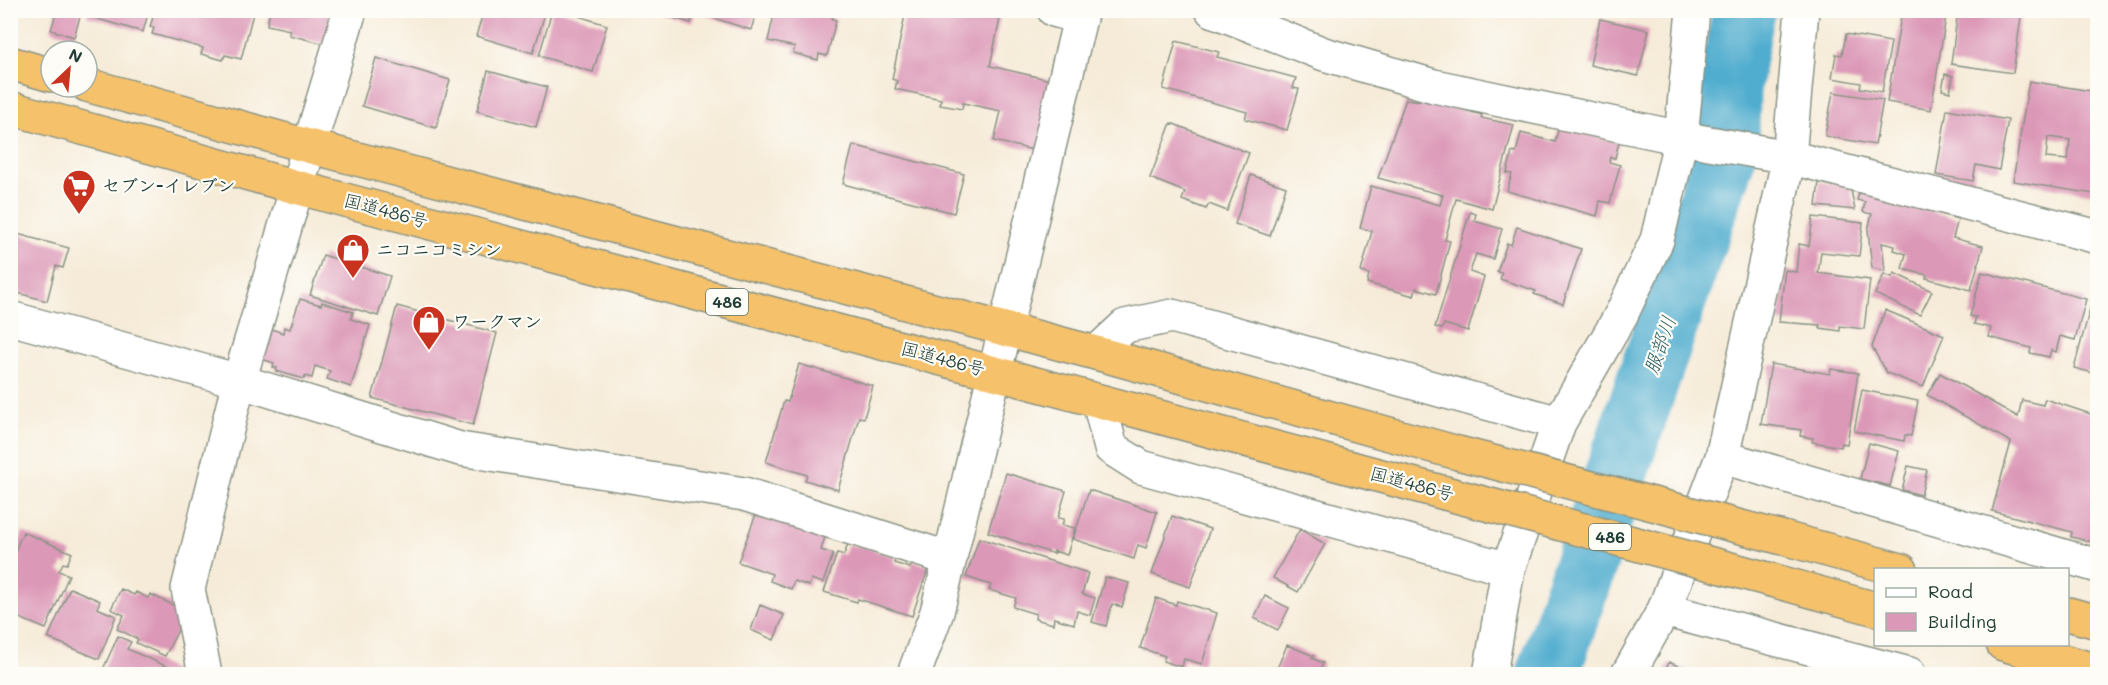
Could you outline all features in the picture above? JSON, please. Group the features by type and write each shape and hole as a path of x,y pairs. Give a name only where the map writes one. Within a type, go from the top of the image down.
{"highway":[{"path":"10,63 39,71"},
{"name":"486","path":"99,88 308,147 1096,353 1458,453 1894,568"},
{"name":"国道486号","path":"10,108 296,188 1874,609"},
{"path":"2069,615 2097,622"},
{"path":"2007,646 2097,670"}],"street":[{"path":"205,675 188,589 239,381 350,10"},
{"path":"1212,10 1324,54 1434,86 1681,138 1789,157 2097,237"},
{"path":"1490,675 1508,569 1559,423 1621,315 1657,240 1681,138 1693,10"},
{"path":"1628,675 1664,610 1722,457 1789,157 1802,10"},
{"path":"914,675 937,612 996,373 1072,13"},
{"path":"1096,353 1125,326 1172,316 1559,423"},
{"path":"10,318 239,381 460,448 744,494 950,559"},
{"path":"1099,402 1111,448 1141,467 1508,569"},
{"path":"1722,457 2097,566"},
{"path":"1664,610 1909,675"}],"building":[{"path":"57,10 82,10 74,37 51,30"},
{"path":"88,10 149,10 143,32 87,16"},
{"path":"155,10 254,10 241,59 225,55 223,60 201,54 203,48 152,34 154,28 150,27"},
{"path":"270,10 333,10 325,44 289,35 290,30 267,25"},
{"path":"484,10 546,10 533,53 476,36"},
{"path":"552,10 559,10 607,25 593,72 539,56"},
{"path":"646,10 695,10 691,23"},
{"path":"698,10 757,10 751,30 698,13"},
{"path":"775,10 834,10 832,19 836,20 827,56 819,54 818,60 793,53 795,47 768,41"},
{"path":"906,10 957,10 1000,19 990,66 1055,81 1038,151 994,141 1001,111 963,103 962,109 940,105 941,99 895,89 897,81 892,79"},
{"path":"1902,10 1947,10 1931,110 1887,102"},
{"path":"1958,10 1978,10 2021,17 2013,73 1951,64"},
{"path":"1600,19 1649,30 1638,76 1590,65"},
{"path":"1846,34 1891,42 1882,92 1860,88 1861,83 1832,78 1836,54 1842,55"},
{"path":"1176,41 1219,52 1217,57 1296,78 1293,88 1299,89 1287,130 1245,119 1247,112 1163,89"},
{"path":"376,58 450,80 436,128 362,106"},
{"path":"488,71 547,87 536,127 477,111"},
{"path":"1945,74 1953,76 1950,92 1942,90"},
{"path":"2029,81 2097,92 2097,176 2094,194 2013,181","holes":["2048,137 2070,140 2068,160 2046,158"]},
{"path":"1833,92 1883,100 1875,145 1825,136"},
{"path":"1421,98 1482,115 1481,118 1514,125 1492,209 1456,199 1445,240 1450,241 1436,294 1416,288 1414,296 1367,283 1369,274 1361,272 1372,231 1360,228 1371,186 1440,205 1443,195 1378,178 1406,99 1420,101"},
{"path":"1947,109 2008,120 1999,170 1976,165 1973,181 1936,175"},
{"path":"1171,123 1249,153 1227,211 1209,204 1206,209 1182,200 1185,192 1150,178"},
{"path":"1559,126 1619,142 1615,158 1610,157 1609,162 1620,165 1610,203 1600,201 1597,216 1507,191 1512,174 1507,173 1512,152 1516,153 1521,133 1555,142"},
{"path":"853,145 964,174 954,213 843,184"},
{"path":"1251,175 1286,187 1270,236 1235,224"},
{"path":"1819,182 1850,185 1855,210 1816,206"},
{"path":"1860,190 1926,207 1926,210 1958,219 1953,238 1983,246 1971,290 1902,269 1906,254 1894,250 1895,246 1882,243 1885,271 1872,268 1868,230 1872,214 1863,212 1865,202 1857,200"},
{"path":"1470,212 1476,214 1474,221 1502,229 1493,259 1476,254 1470,272 1484,277 1468,331 1444,324 1442,329 1435,327"},
{"path":"1813,217 1863,223 1859,256 1821,252 1818,273 1870,280 1864,329 1840,326 1840,331 1820,328 1820,325 1779,322 1785,270 1796,272 1799,244 1809,246"},
{"path":"1517,227 1581,249 1563,304 1534,294 1536,291 1500,279 1502,273 1497,272 1507,243 1511,245"},
{"path":"10,232 69,248 63,268 56,266 47,301 10,291"},
{"path":"323,255 390,276 378,316 310,295"},
{"path":"1982,272 2086,299 2075,340 2060,336 2056,352 2051,350 2049,357 2030,353 2031,348 1989,337 1991,328 1974,324 1976,317 1970,316"},
{"path":"1894,273 1932,291 1920,315 1875,294 1884,274 1892,277"},
{"path":"2097,283 2097,374 2074,368"},
{"path":"300,299 321,305 322,302 353,312 351,319 370,325 351,387 327,379 330,371 315,366 312,378 305,376 304,379 276,371 277,368 273,367 274,363 262,359 271,329 283,333 284,327 290,329"},
{"path":"397,306 497,333 473,425 372,398"},
{"path":"1885,310 1944,335 1923,387 1887,373 1872,347"},
{"path":"799,364 873,386 864,418 859,417 838,490 805,480 807,475 766,462 784,401 788,402"},
{"path":"1771,364 1830,374 1831,369 1858,373 1847,444 1842,443 1841,447 1812,442 1813,438 1800,436 1801,430 1761,424"},
{"path":"1940,373 2018,417 2022,400 2043,405 2045,399 2097,416 2097,543 2071,537 2072,532 1992,511 2011,442 1927,395"},
{"path":"1862,390 1918,401 1911,436 1905,435 1904,441 1854,431"},
{"path":"1869,443 1899,451 1890,486 1860,479"},
{"path":"1908,466 1927,470 1921,495 1902,490"},
{"path":"1006,473 1066,491 1058,518 1064,519 1062,525 1075,528 1067,555 1054,551 1054,554 988,532"},
{"path":"1089,490 1157,512 1146,548 1138,545 1134,559 1073,539"},
{"path":"756,514 825,537 821,550 833,554 823,583 811,579 809,586 794,581 791,589 770,581 772,574 738,562"},
{"path":"1172,516 1210,529 1190,587 1152,574"},
{"path":"1300,529 1325,544 1298,592 1273,578"},
{"path":"23,532 72,553 67,564 63,563 59,571 69,575 46,629 10,614 10,563"},
{"path":"979,538 1088,573 1082,594 1095,598 1090,615 1077,611 1074,624 1054,618 1053,624 1035,619 1036,614 1013,607 1016,598 989,590 991,585 966,577"},
{"path":"848,544 896,557 894,563 910,568 913,561 929,566 912,616 858,599 857,602 824,592 837,553 844,555"},
{"path":"1105,577 1129,583 1122,607 1112,604 1106,626 1092,622"},
{"path":"70,588 100,601 97,608 116,616 99,659 48,638"},
{"path":"121,589 134,595 136,592 148,598 150,594 181,609 183,620 165,656 136,643 138,639 117,629 124,615 111,609"},
{"path":"1265,596 1289,608 1278,630 1254,618"},
{"path":"1156,598 1176,605 1177,601 1217,613 1202,664 1184,659 1182,667 1163,661 1165,656 1140,648"},
{"path":"760,605 784,615 774,640 751,630"},
{"path":"118,636 131,642 127,649 184,674 101,674"},
{"path":"1287,645 1314,656 1312,658 1323,663 1319,674 1311,672 1310,674 1269,674 1272,669 1276,671"},
{"path":"1669,662 1687,670 1692,674 1664,674"},
{"path":"1813,667 1838,674 1811,674"}],"waterway":[{"name":"服部川","path":"1548,674 1728,145 1729,90 1744,10"}],"place":[{"name":"セブン-イレブン","path":"79,215"},
{"name":"ニコニコミシン","path":"353,279"},
{"name":"ワークマン","path":"429,351"}]}
